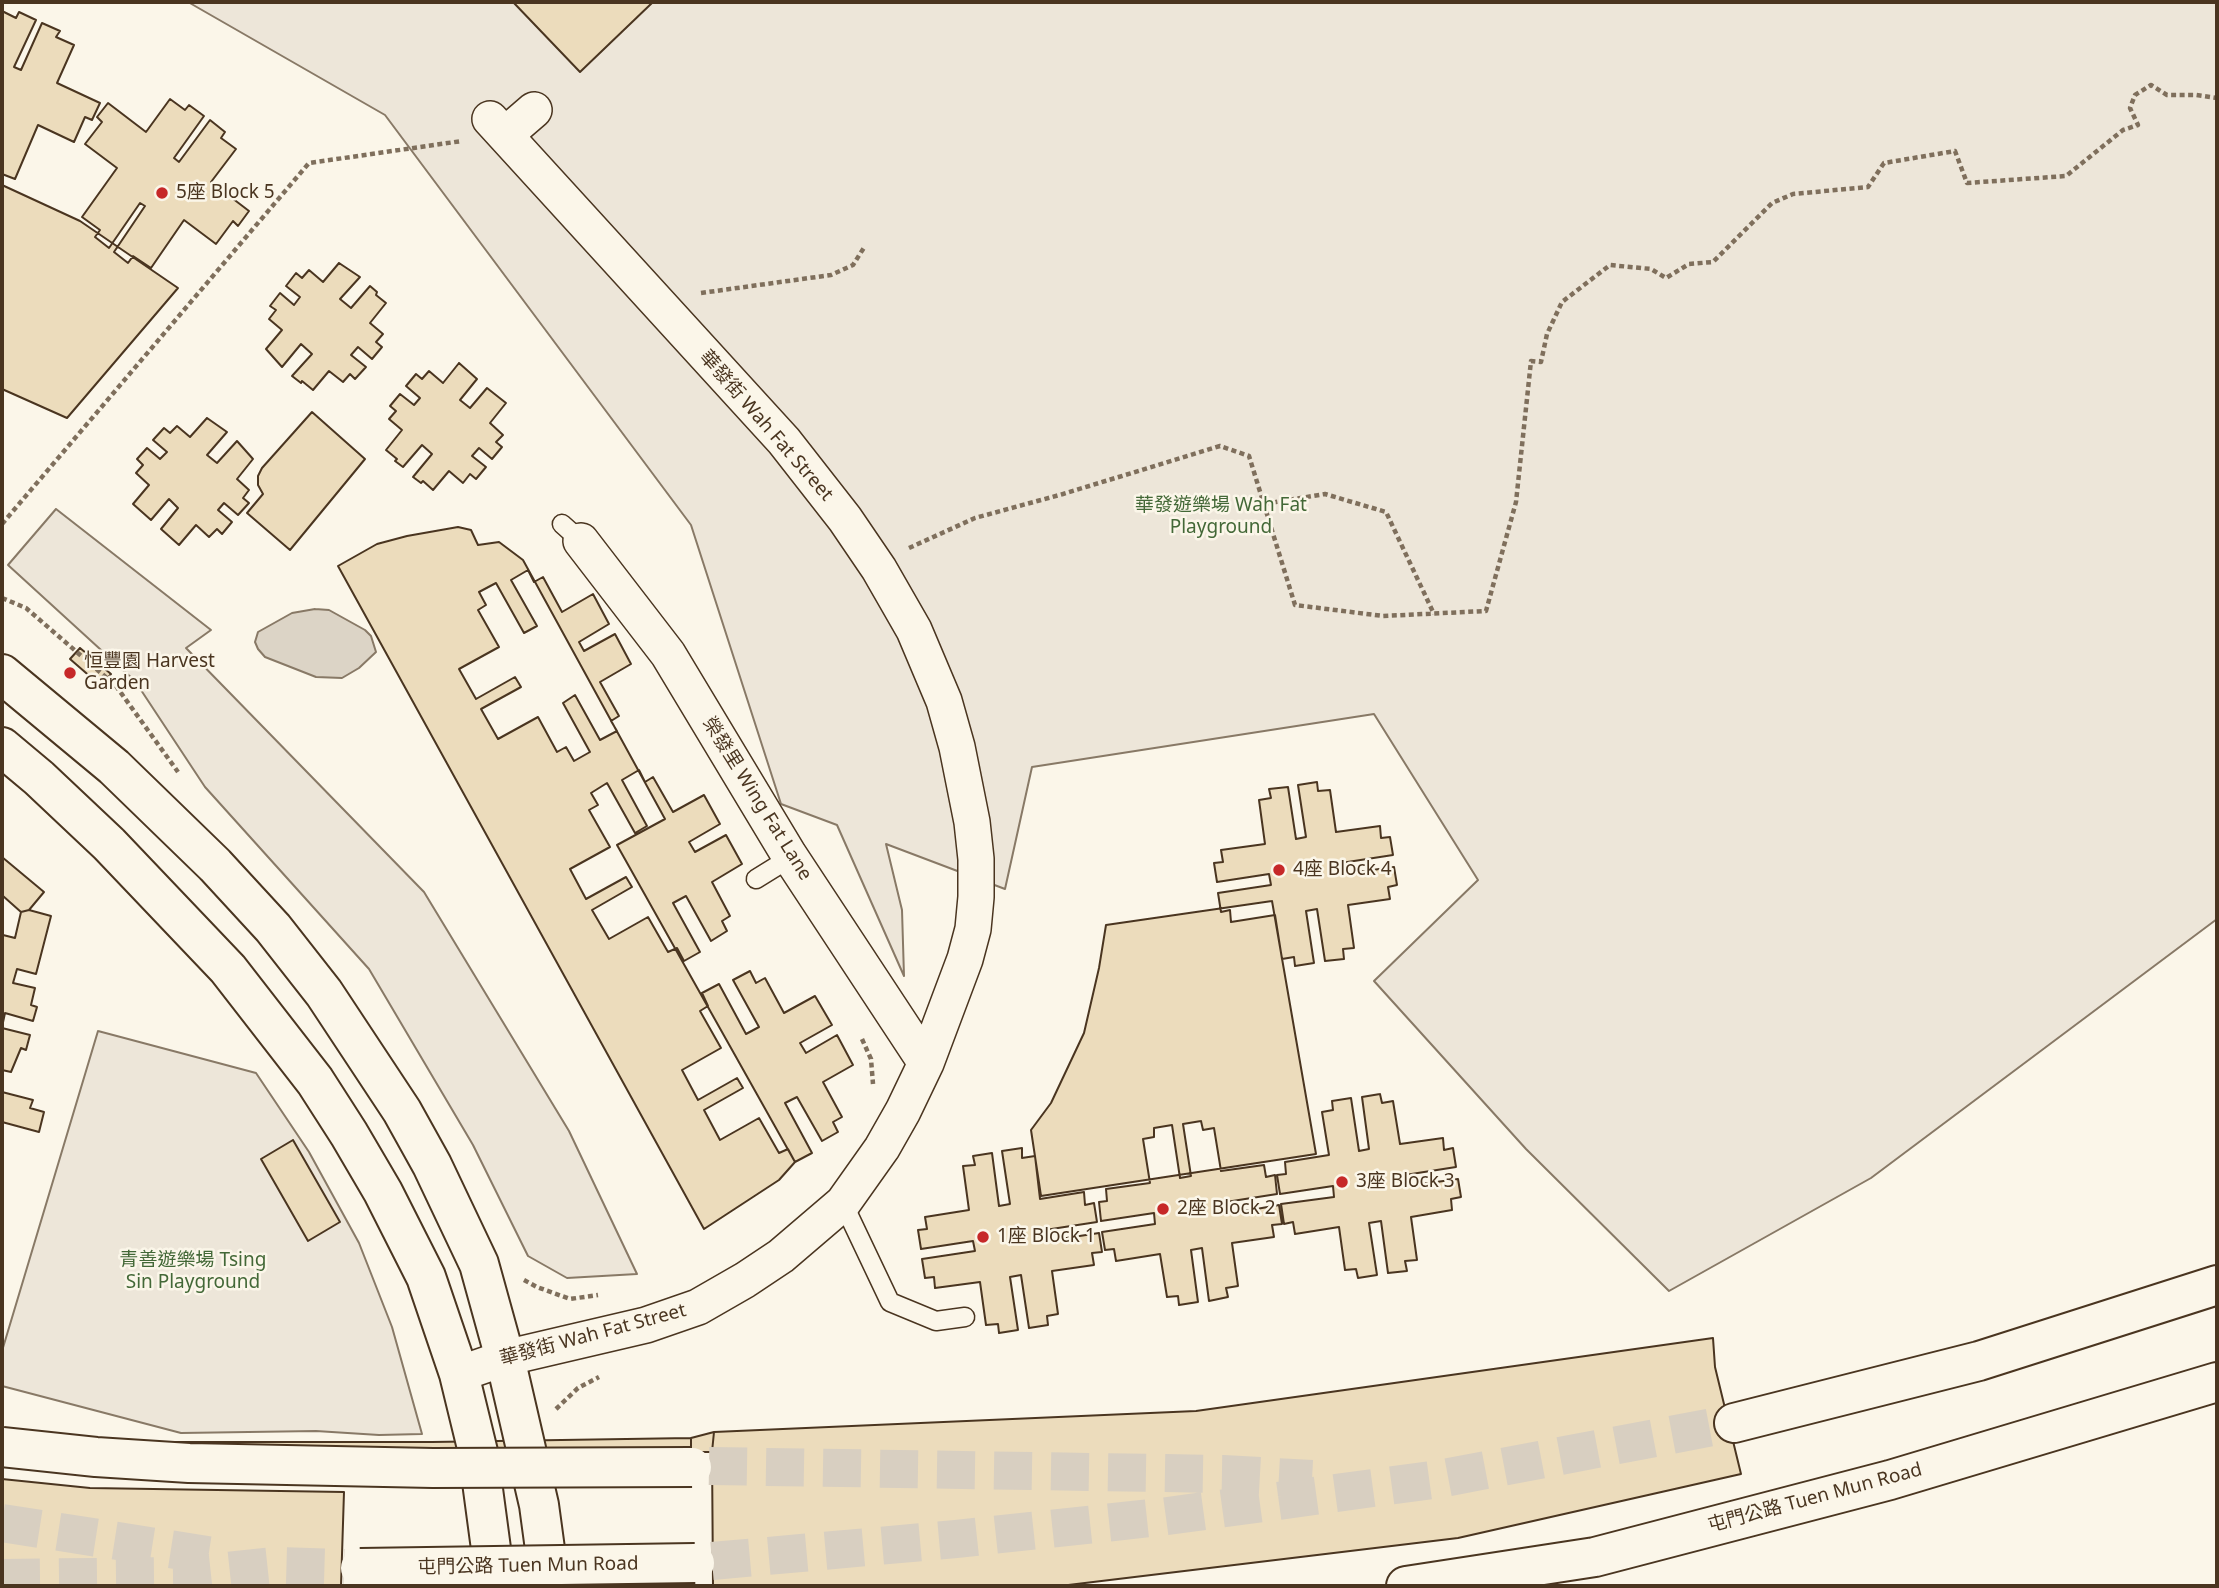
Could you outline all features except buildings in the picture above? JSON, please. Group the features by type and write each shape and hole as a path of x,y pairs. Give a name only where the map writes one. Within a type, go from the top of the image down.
{"main road":[{"path":"2,674 114,766 215,864 273,928 324,993 402,1111 432,1165 479,1264 505,1358 539,1505 550,1586"},
{"path":"2,747 109,844 228,969 314,1081 349,1134 383,1192 426,1277 459,1374 478,1452 496,1586"},
{"path":"1734,1423 1979,1361 2217,1285"},
{"name":"屯門公路 Tuen Mun Road","path":"1406,1586 1595,1557 1890,1480 2217,1382"},
{"path":"2,1447 189,1463 433,1468 700,1466"},
{"name":"屯門公路 Tuen Mun Road","path":"352,1568 703,1562"}],"street":[{"path":"485,129 534,110"},
{"name":"華發街 Wah Fat Street","path":"459,1374 505,1358 646,1325 698,1307 781,1256 843,1203 882,1149 926,1063 965,960 974,918 976,859 970,809 944,701 914,630 879,569 792,450 485,129"},
{"name":"榮發里 Wing Fat Lane","path":"571,532 668,654 789,855 926,1063"}],"lane":[{"path":"756,879 789,855"},
{"path":"843,1203 890,1302 936,1321 965,1317"}],"path":[{"path":"905,550 975,518 1220,446 1249,456 1295,605 1383,616 1486,611 1516,502 1531,361 1541,362 1547,334 1562,302 1610,265 1651,270 1666,278 1689,264 1713,262 1772,203 1793,194 1868,187 1884,163 1955,151 1967,183 2066,176 2123,130 2138,125 2130,108 2135,95 2151,85 2167,95 2196,95 2217,99"},
{"path":"2,524 309,163 467,140 485,129"},
{"path":"699,293 831,275 853,265 865,246"},
{"path":"1264,505 1325,494 1386,512 1434,614"},
{"path":"861,1036 871,1059 874,1088"},
{"path":"514,1274 537,1287 570,1299 611,1293"},
{"path":"552,1412 578,1388 607,1372"}],"green space":[{"name":"華發遊樂場 Wah Fat Playground","path":"188,2 2217,2 2217,919 1871,1178 1669,1291 1526,1149 1374,981 1478,880 1374,714 1032,767 1005,889 886,844 902,910 904,976 837,825 781,804 691,525 385,115"},
{"path":"56,509 211,630 186,648 424,892 569,1131 637,1274 567,1278 528,1256 473,1145 369,969 205,787 135,681 8,565"},
{"name":"青善遊樂場 Tsing Sin Playground","path":"98,1031 256,1073 309,1152 359,1243 392,1327 422,1434 379,1435 316,1431 181,1433 2,1386 2,1351"}],"shaded area":[{"path":"315,609 329,610 365,630 371,636 376,652 359,668 342,678 316,677 265,657 258,649 255,642 258,632 292,613"}],"tunnel":[{"path":"712,1561 1160,1517 1439,1479 1734,1423"},
{"path":"709,1466 1223,1474 1312,1479"},
{"path":"2,1523 220,1557"},
{"path":"2,1578 181,1576 274,1566 344,1568"}],"place":[{"name":"5座 Block 5","path":"162,193"},
{"name":"恒豐園 Harvest Garden","path":"70,673"},
{"name":"4座 Block 4","path":"1279,870"},
{"name":"3座 Block 3","path":"1342,1182"},
{"name":"2座 Block 2","path":"1163,1209"},
{"name":"1座 Block 1","path":"983,1237"}]}
